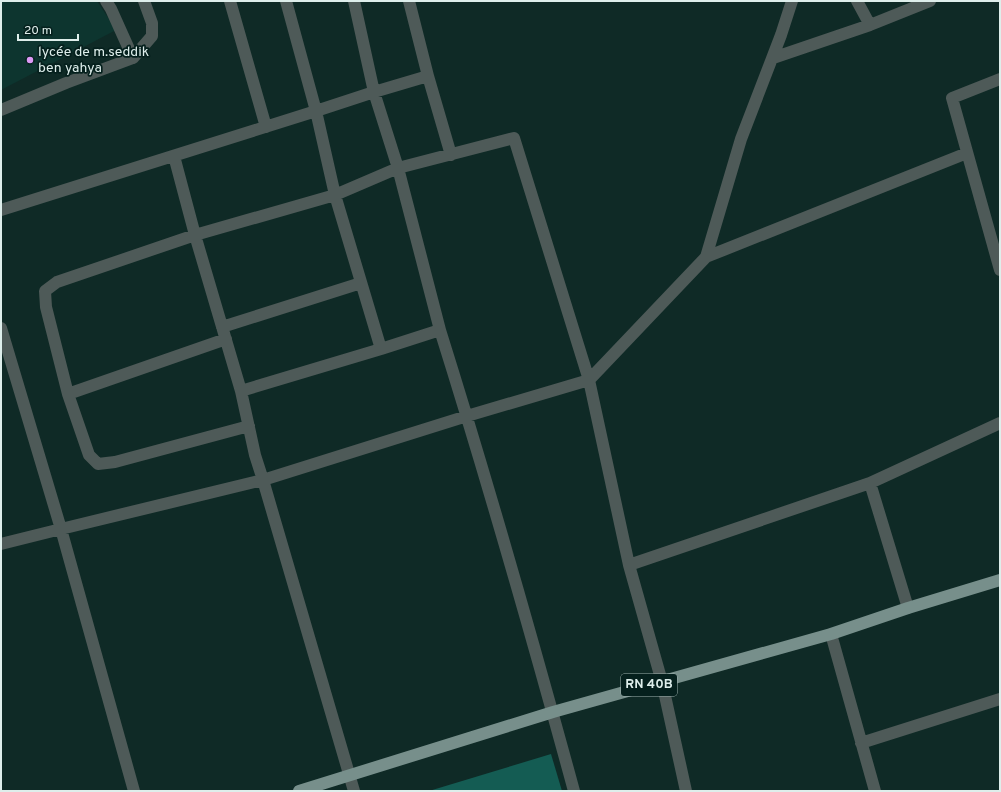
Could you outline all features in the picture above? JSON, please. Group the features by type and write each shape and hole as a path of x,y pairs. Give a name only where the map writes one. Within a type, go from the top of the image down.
{"main road":[{"name":"RN 40B","path":"299,791 553,712 831,634 908,608 1000,580"}],"street":[{"path":"106,1 133,58"},
{"path":"1,110 66,83 133,58 152,36 152,23 144,1"},
{"path":"230,1 266,127"},
{"path":"286,1 316,111 335,195 381,349"},
{"path":"354,1 374,92 398,168 440,330 467,416 553,712 574,791"},
{"path":"409,1 428,76 451,155"},
{"path":"706,257 741,139 792,1"},
{"path":"857,1 870,25"},
{"path":"772,58 870,25 930,1"},
{"path":"1,210 428,76"},
{"path":"1000,79 952,98 1000,270"},
{"path":"249,426 116,462 98,464 89,455 68,394 46,307 45,291 57,282 195,235 335,195 398,168 514,138 589,380 629,564 662,682 686,791"},
{"path":"1,544 263,480 467,416 589,380 706,257 967,153"},
{"path":"174,156 195,235 241,391 263,480 354,791"},
{"path":"68,394 224,333 361,283"},
{"path":"1,328 61,529 134,791"},
{"path":"241,391 440,330"},
{"path":"629,564 870,483 1000,422"},
{"path":"870,483 908,608"},
{"path":"831,634 875,791"},
{"path":"861,743 1000,699"}],"shaded area":[{"name":"lycée de m.seddik ben yahya","path":"1,1 97,1 116,30 1,90"}],"building":[{"path":"551,754 562,791 429,791"}],"place":[{"name":"lycée de m.seddik ben yahya","path":"30,60"}]}
